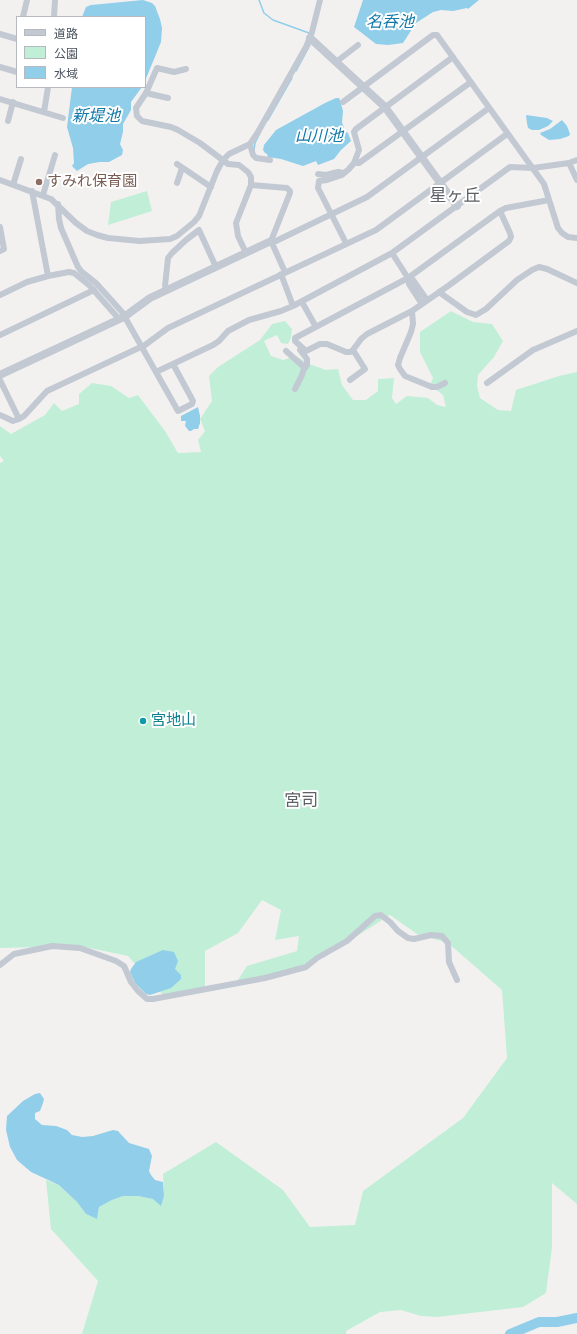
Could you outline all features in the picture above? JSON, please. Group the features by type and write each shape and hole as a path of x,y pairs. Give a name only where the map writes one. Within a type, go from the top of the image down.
{"street":[{"path":"23,16 26,0"},
{"path":"54,16 55,0"},
{"path":"0,180 51,199 58,204 76,223 87,231 97,235 108,238 135,241 162,240 177,236 199,216 223,160 229,154 250,144 296,66 310,38 320,0"},
{"path":"0,34 16,39"},
{"path":"343,102 433,35 437,35 544,184 558,228 562,233 577,238"},
{"path":"310,38 384,108 422,157 457,206"},
{"path":"336,62 358,45"},
{"path":"346,244 318,188 319,181 335,178 344,173 354,163 359,150 354,132 356,129 453,57"},
{"path":"0,66 16,72"},
{"path":"186,69 174,72 158,68 146,93 136,108 136,112 139,120 178,130 228,164 239,165 244,168 251,177 251,185 236,223 238,236 246,253"},
{"path":"354,163 359,163 471,82"},
{"path":"44,112 48,88"},
{"path":"146,93 168,98"},
{"path":"0,99 63,118"},
{"path":"8,121 13,102"},
{"path":"0,375 121,318 150,298 271,241 276,241 367,197 489,108"},
{"path":"0,415 13,420 19,419 24,416 47,391 141,347 168,328 382,226 507,134"},
{"path":"250,144 253,155 256,158 270,160"},
{"path":"43,195 55,155"},
{"path":"13,185 21,160"},
{"path":"156,372 213,345 228,331 249,320 281,311 302,302 392,253 510,167 533,168 569,163 577,160"},
{"path":"569,163 577,180"},
{"path":"177,183 180,166 210,188"},
{"path":"318,174 326,175 338,172 344,173"},
{"path":"251,185 287,188 290,190 271,241 293,306"},
{"path":"32,191 48,276"},
{"path":"295,389 304,368 306,367 307,359 292,343 295,341 295,338 408,278 500,211 506,208 549,200"},
{"path":"58,204 61,228 78,267 81,272 96,283 122,312 121,318"},
{"path":"295,341 306,351 320,344 327,344 346,352 350,352 361,338 412,311 509,241 511,237 500,211"},
{"path":"0,227 4,249 0,251"},
{"path":"167,290 165,286 168,258 186,240 199,230 216,267"},
{"path":"392,253 408,278 409,284 424,302"},
{"path":"440,292 467,312 476,315 486,309 517,280 539,267 547,269 577,283"},
{"path":"0,295 28,282 48,276 69,272 74,273 94,290 121,318 141,347 178,411 192,404 193,401 173,364"},
{"path":"0,335 94,290"},
{"path":"302,302 316,327"},
{"path":"412,311 411,332 398,365 405,376 432,387 445,383"},
{"path":"487,383 533,350 577,331"},
{"path":"350,380 365,369 353,350"},
{"path":"286,351 304,368"},
{"path":"0,380 19,419"},
{"path":"0,965 14,954 52,946 80,948 116,961 124,966 131,982 138,992 147,999 153,999 265,978 306,967 347,941 375,916 381,915 408,938 414,939 431,935 442,936 448,943 449,962 457,980"}],"green space":[{"path":"147,191 152,211 108,225 111,202"},
{"path":"451,311 473,322 492,324 503,341 494,357 478,375 477,386 480,398 498,410 511,411 516,390 559,376 577,372 577,1204 552,1183 552,1247 546,1293 523,1307 437,1317 421,1316 401,1310 380,1312 346,1331 346,1334 82,1334 98,1281 51,1229 46,1180 59,1185 77,1202 86,1214 97,1219 99,1207 123,1196 138,1196 153,1199 164,1196 163,1174 216,1142 283,1190 310,1227 355,1225 363,1191 463,1118 507,1058 502,990 448,943 417,934 390,915 357,936 288,973 236,983 247,966 297,951 299,936 275,940 281,910 262,900 238,933 205,951 205,987 163,995 128,956 80,946 0,948 0,463 4,461 0,456 0,426 11,434 45,415 54,403 62,411 79,404 79,394 92,383 111,386 129,398 138,395 165,431 178,453 201,452 198,440 205,431 200,419 212,401 209,376 218,367 260,340 272,324 285,321 292,329 288,344 281,343 277,335 264,341 271,356 283,360 296,356 309,364 326,370 338,369 342,385 353,400 366,400 378,391 378,379 394,378 392,398 396,404 407,396 428,398 437,405 446,407 443,395 430,385 433,378 420,352 420,332"}],"water":[{"name":"新堤池","path":"143,0 152,3 155,6 162,28 161,42 146,79 146,16 82,16 86,7 91,5"},
{"name":"名呑池","path":"363,0 479,0 468,9 453,11 441,10 433,12 416,23 403,43 388,45 376,44 354,27"},
{"name":"新堤池","path":"72,88 141,88 131,102 131,110 123,124 120,144 123,150 122,155 109,162 88,164 77,171 72,166 74,163 73,148 67,127"},
{"name":"山川池","path":"336,98 339,98 340,100 343,111 342,122 351,141 334,159 318,165 316,161 303,166 281,159 268,157 263,150 264,145 276,130"},
{"path":"526,115 547,118 553,121 548,126 539,130 532,130 528,128"},
{"path":"562,120 567,126 570,134 569,136 549,140 541,135 540,133 550,129"},
{"path":"198,407 200,423 198,429 189,431 185,426 186,421 181,421 181,416"},
{"path":"163,950 174,952 178,961 175,969 181,975 181,979 171,988 150,995 146,994 135,983 130,972 131,969 136,962"},
{"path":"40,1093 44,1099 40,1111 35,1113 35,1119 42,1125 56,1126 67,1130 72,1135 82,1137 93,1136 113,1130 118,1131 129,1143 149,1149 152,1156 149,1171 155,1180 163,1182 164,1196 161,1206 153,1199 138,1196 123,1196 99,1207 97,1219 86,1214 77,1202 59,1185 31,1172 17,1160 10,1147 6,1130 7,1116 23,1101 35,1094"}],"waterway":[{"path":"259,0 264,13 273,20 309,33"},
{"path":"296,71 310,45"},
{"path":"268,120 292,78"},
{"path":"254,150 255,143 260,133"},
{"path":"510,1334 539,1322 557,1322 577,1318"}],"place":[{"name":"すみれ保育園","path":"39,182"},
{"name":"宮地山","path":"143,721"}],"district":[{"name":"星ヶ丘","path":"455,196"},
{"name":"宮司","path":"301,801"}]}
